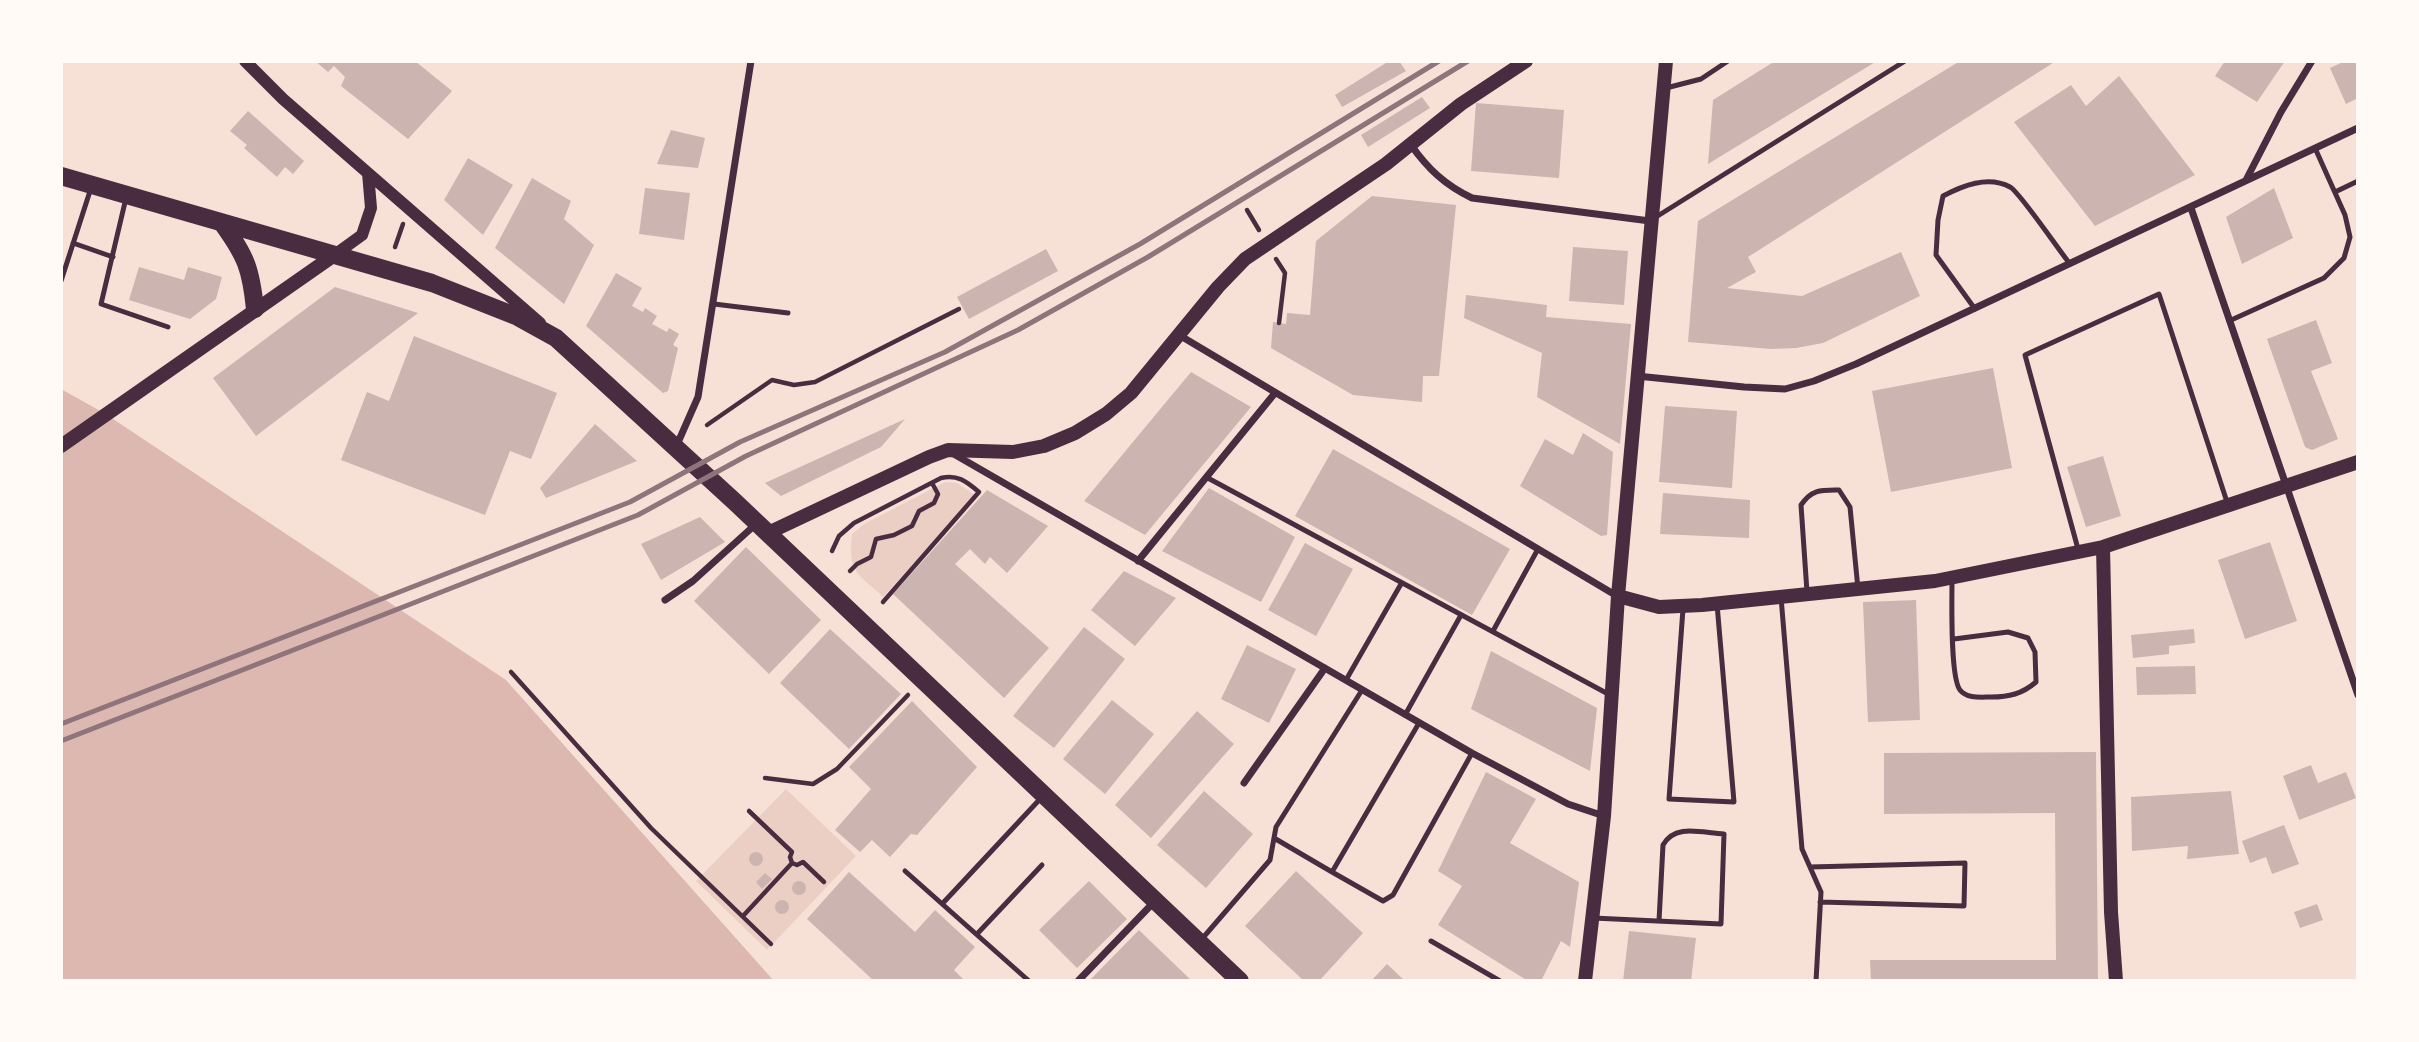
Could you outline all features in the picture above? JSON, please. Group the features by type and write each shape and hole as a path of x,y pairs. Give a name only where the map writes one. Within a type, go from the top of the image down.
{"main road":[{"path":"762,528 948,450 1013,452 1044,446 1075,433 1106,414 1131,393 1218,287 1245,259 1411,145 1461,104 1526,61"},
{"path":"1584,981 1604,816 1618,596 1666,61"},
{"path":"61,176 432,284 479,300 556,338 676,447 1238,980"},
{"path":"222,223 239,246 250,268 253,311"},
{"path":"61,446 333,256"},
{"path":"1618,596 1659,607 1683,606 1951,578 2103,547 2358,462"},
{"path":"2103,547 2111,912 2116,981"}],"street":[{"path":"245,61 283,99 556,338"},
{"path":"676,447 698,397 751,61"},
{"path":"2246,180 2281,112 2312,61"},
{"path":"1637,375 1785,389 1814,381 1975,309 2358,128"},
{"path":"1411,145 1427,167 1452,188 1472,198 1650,221"},
{"path":"333,256 362,235 372,208 368,173"},
{"path":"2191,208 2358,695"},
{"path":"1178,335 1618,596"},
{"path":"1138,561 1275,393"},
{"path":"948,450 1472,753 1568,804 1604,816"},
{"path":"665,600 762,528"},
{"path":"1244,783 1325,668"},
{"path":"1078,981 1154,902"}],"lane":[{"path":"1663,89 1701,79 1728,61"},
{"path":"1650,221 1905,61"},
{"path":"2230,321 2324,278 2344,258 2350,237 2345,215 2315,148"},
{"path":"2335,192 2358,181"},
{"path":"1975,309 1936,255 1938,220 1943,196 1963,185 1989,182 2011,187 2070,264"},
{"path":"61,281 92,185"},
{"path":"127,195 101,304 168,327"},
{"path":"73,243 113,257"},
{"path":"2078,552 2025,355 2159,294 2229,506"},
{"path":"714,303 788,313"},
{"path":"1206,477 1611,695"},
{"path":"1807,594 1801,505 1807,496 1816,490 1839,490 1846,497 1850,507 1858,589"},
{"path":"1493,631 1538,549"},
{"path":"1951,578 1955,674 1960,690 1971,697 2008,697 2025,691 2036,682 2035,652 2028,638 2008,632 1954,639"},
{"path":"1346,680 1401,584"},
{"path":"1781,597 1802,849 1821,892 1816,981"},
{"path":"1683,606 1669,799 1734,802 1717,604"},
{"path":"1405,715 1461,615"},
{"path":"1198,942 1270,860 1276,827 1362,690"},
{"path":"1332,872 1419,723"},
{"path":"1274,838 1383,901 1393,895 1472,753"},
{"path":"943,903 1043,796"},
{"path":"1593,918 1721,924 1724,835 1678,831 1668,836 1663,845 1659,921"},
{"path":"1810,867 1965,863 1964,906 1821,902"},
{"path":"977,934 1042,865"},
{"path":"905,871 1029,981"},
{"path":"1431,941 1500,981"}],"path":[{"path":"389,240 396,244 405,220"},
{"path":"707,425 772,380 794,385 815,382 959,309"},
{"path":"832,551 839,536 854,523 932,482 950,475 964,480 979,492 883,602"},
{"path":"850,571 871,557 876,539 894,536 912,526 919,511 934,503 938,494 932,482"},
{"path":"511,672 651,828 771,944"},
{"path":"765,778 813,784 837,769 908,695"},
{"path":"749,811 792,852 792,863"},
{"path":"792,863 797,865 803,862 824,882"},
{"path":"743,916 792,863"}],"shaded area":[{"path":"61,389 104,413 506,680 774,981 61,981"},
{"path":"945,482 957,483 975,495 883,597 861,577 853,565 852,534 864,524"},
{"path":"786,789 856,856 767,950 696,881"}],"building":[{"path":"315,61 415,61 452,91 408,139 341,86 345,77 334,66 328,72"},
{"path":"1389,61 1399,61 1406,71 1342,107 1335,95"},
{"path":"1775,61 1877,61 1708,164 1713,100"},
{"path":"1960,61 2056,61 1748,257 1756,272 1727,288 1802,296 1901,252 1920,296 1823,343 1771,349 1688,342 1698,221"},
{"path":"2225,61 2285,61 2257,102 2215,76"},
{"path":"2345,61 2358,61 2358,98 2346,104 2330,68"},
{"path":"2119,76 2195,175 2095,226 2014,122 2071,85 2086,106"},
{"path":"1422,97 1430,108 1368,147 1361,135"},
{"path":"1476,103 1564,110 1559,178 1471,171"},
{"path":"248,111 304,161 293,174 285,167 277,177 244,148 247,145 230,131"},
{"path":"671,130 705,138 698,168 657,164"},
{"path":"468,158 513,185 483,235 444,200"},
{"path":"532,178 571,201 564,219 594,245 564,304 495,248"},
{"path":"645,188 690,193 684,240 639,234"},
{"path":"2274,188 2293,238 2242,264 2226,217"},
{"path":"1372,196 1456,205 1439,376 1423,376 1422,402 1353,395 1271,348 1273,322 1286,324 1287,313 1310,315 1316,241"},
{"path":"1573,247 1628,251 1624,305 1569,301"},
{"path":"1046,249 1058,271 969,319 957,297"},
{"path":"139,267 184,280 188,267 222,277 216,299 190,319 129,300"},
{"path":"616,273 642,288 632,306 643,312 645,308 657,316 652,324 667,332 669,328 679,334 673,345 678,348 668,391 663,393 586,326"},
{"path":"335,287 418,313 256,436 213,378"},
{"path":"1466,295 1547,305 1546,317 1631,324 1620,444 1537,397 1542,353 1464,318"},
{"path":"2316,320 2332,363 2311,371 2338,439 2312,450 2305,447 2267,339"},
{"path":"414,336 557,393 531,459 510,451 485,515 341,460 367,392 389,401"},
{"path":"1993,368 2012,468 1891,492 1872,391"},
{"path":"1191,372 1251,407 1145,535 1084,501"},
{"path":"1665,406 1737,411 1732,488 1659,482"},
{"path":"905,419 881,447 781,496 765,483"},
{"path":"595,424 637,461 546,498 540,488"},
{"path":"1583,433 1613,452 1607,535 1601,536 1520,486 1545,439 1573,455"},
{"path":"1333,449 1510,549 1472,615 1295,516"},
{"path":"2103,456 2121,516 2086,527 2067,467"},
{"path":"1209,488 1295,537 1261,602 1162,551"},
{"path":"987,490 1048,526 1007,573 990,557 985,564 970,549 955,564 1049,648 1004,698 893,594"},
{"path":"1663,493 1750,500 1749,538 1660,534"},
{"path":"700,517 725,542 661,580 641,544"},
{"path":"2270,542 2297,621 2245,639 2218,560"},
{"path":"1305,543 1353,569 1316,636 1268,610"},
{"path":"746,547 821,620 769,674 694,601"},
{"path":"1124,571 1176,598 1135,646 1091,610"},
{"path":"1916,600 1920,720 1868,722 1863,602"},
{"path":"1084,627 1125,659 1054,748 1013,716"},
{"path":"830,629 901,694 849,749 780,683"},
{"path":"2194,629 2195,643 2169,646 2169,654 2133,658 2131,635"},
{"path":"1247,645 1296,669 1269,723 1221,699"},
{"path":"1491,651 1597,708 1590,771 1471,709"},
{"path":"2195,666 2196,694 2137,695 2136,667"},
{"path":"1112,700 1154,734 1105,794 1063,759"},
{"path":"912,701 977,767 917,835 911,834 890,857 872,840 860,852 835,830 871,789 849,767"},
{"path":"1197,711 1234,744 1151,838 1115,805"},
{"path":"2096,752 2098,981 1871,981 1870,960 2056,960 2055,813 1884,814 1884,753"},
{"path":"2311,765 2318,783 2346,772 2356,798 2299,820 2283,776"},
{"path":"1486,772 1536,799 1510,843 1579,882 1570,947 1561,941 1541,981 1528,981 1438,925 1462,886 1438,871"},
{"path":"1204,791 1253,834 1206,888 1157,845"},
{"path":"2231,791 2239,854 2187,859 2188,846 2132,851 2131,797"},
{"path":"2284,825 2299,864 2272,874 2266,857 2250,863 2242,841"},
{"path":"753,852 759,852 763,859 759,866 753,866 749,862 749,856"},
{"path":"1296,871 1363,933 1319,981 1304,981 1245,926"},
{"path":"849,872 915,932 935,910 975,947 954,970 965,981 874,981 807,919"},
{"path":"765,873 772,879 762,889 756,882"},
{"path":"796,881 802,881 806,888 802,895 796,895 792,891 792,885"},
{"path":"1089,881 1127,919 1077,968 1039,930"},
{"path":"779,900 785,900 789,907 785,914 779,914 775,910 775,904"},
{"path":"2317,904 2323,920 2300,928 2294,912"},
{"path":"1139,930 1192,981 1089,981"},
{"path":"1629,931 1696,938 1691,981 1623,981"},
{"path":"1387,964 1405,981 1371,981"}],"railway":[{"path":"61,724 630,502 740,442 945,352 1140,244 1439,61"},
{"path":"61,741 638,515 746,456 1018,330 1148,257 1468,61"}]}
